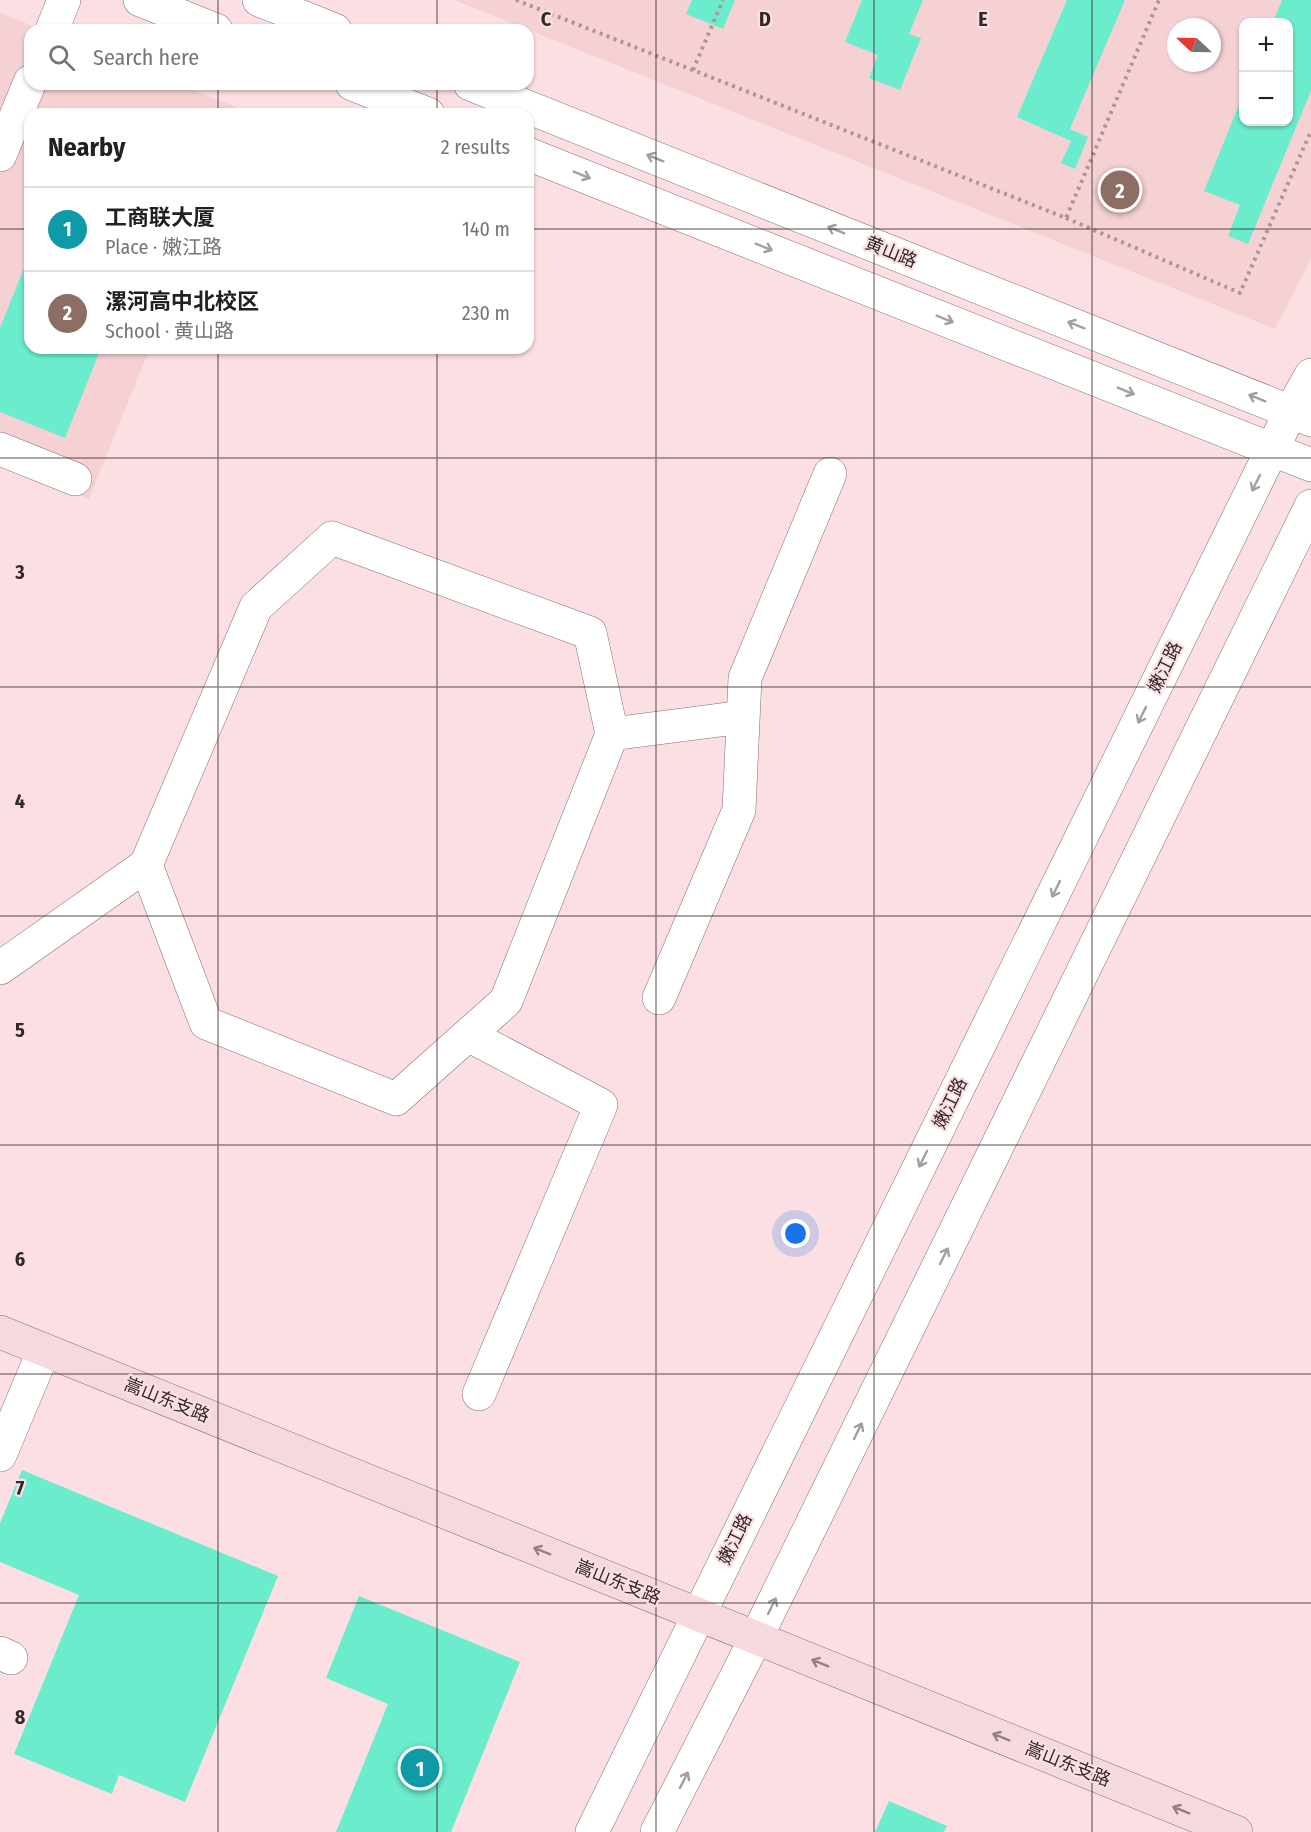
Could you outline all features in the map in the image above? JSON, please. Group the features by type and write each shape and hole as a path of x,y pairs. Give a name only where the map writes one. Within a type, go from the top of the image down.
{"main road":[{"name":"嵩山东支路","path":"0,1332 1236,1832"}],"street":[{"path":"54,24 64,0"},
{"path":"140,0 201,24"},
{"path":"260,0 320,24"},
{"path":"0,154 27,90"},
{"path":"367,90 413,108"},
{"name":"黄山路","path":"485,90 530,108"},
{"name":"黄山路","path":"534,109 1301,415"},
{"path":"534,156 1311,465"},
{"name":"嫩江路","path":"592,1832 1273,449 1301,415 1311,375"},
{"path":"0,449 75,479"},
{"path":"659,998 739,810 745,678 830,474"},
{"path":"657,1832 756,1638 1311,506"},
{"path":"0,968 146,865 256,607 332,538 590,633 612,735 506,1001 396,1099 206,1023 146,865"},
{"path":"612,735 743,717"},
{"path":"468,1035 601,1105 479,1394"},
{"path":"0,1455 44,1350"}],"path":[{"path":"516,0 1066,218 1240,293 1311,132"},
{"path":"693,70 723,0"},
{"path":"1066,218 1159,0"}],"shaded area":[{"path":"454,0 1311,0 1311,259 1275,329 534,32 534,24 514,24"},
{"path":"0,13 28,24 24,24 24,90 193,90 238,108 24,108 24,354 148,354 89,499 0,463"}],"building":[{"path":"692,0 735,0 723,29 686,14"},
{"path":"862,0 923,0 909,34 921,38 900,90 869,78 878,55 845,42"},
{"path":"1067,0 1125,0 1070,129 1088,137 1075,169 1061,163 1071,141 1017,117"},
{"path":"1282,0 1311,0 1311,91 1248,244 1228,236 1240,205 1204,191 1239,105 1239,126 1293,126 1293,18 1275,18"},
{"path":"24,268 24,354 99,354 65,438 0,412 0,328"},
{"path":"22,1470 278,1576 185,1802 119,1775 112,1794 14,1754 79,1595 0,1562 0,1523"},
{"path":"359,1596 520,1662 451,1832 336,1832 388,1704 326,1678"},
{"path":"889,1801 947,1826 944,1832 875,1832"}],"place":[{"name":"漯河高中北校区","path":"1120,190"},
{"name":"工商联大厦","path":"420,1768"}]}
